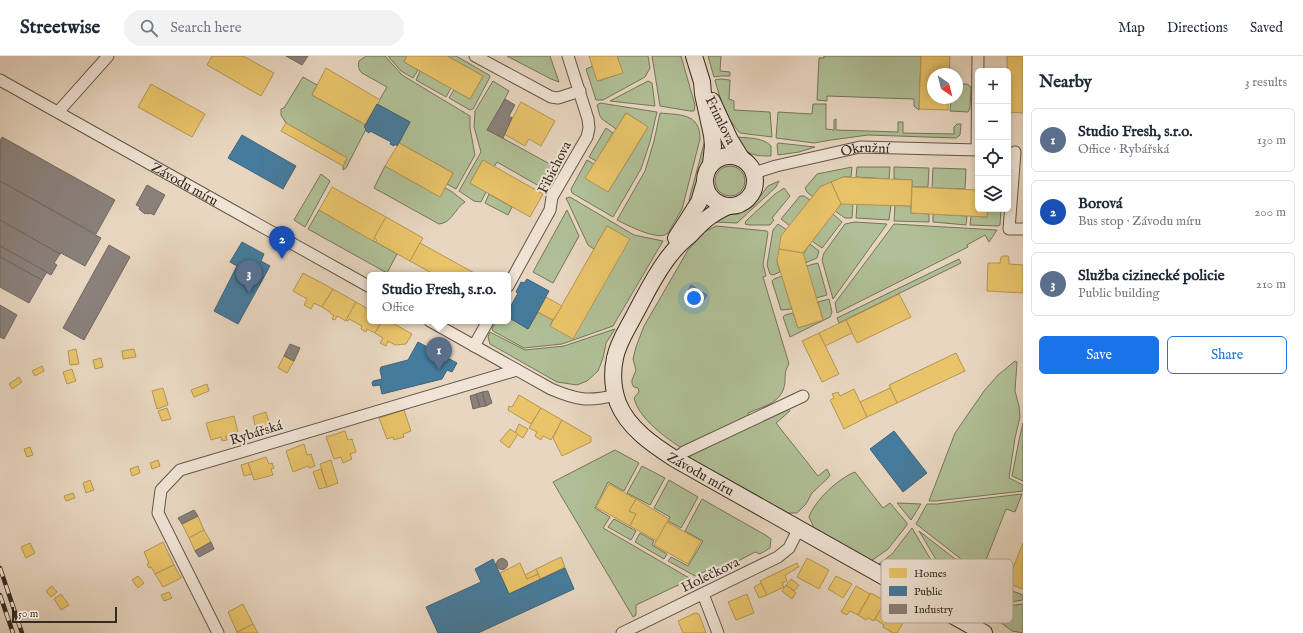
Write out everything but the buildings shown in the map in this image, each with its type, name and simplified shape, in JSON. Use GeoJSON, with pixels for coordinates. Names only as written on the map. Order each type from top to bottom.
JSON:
{"type":"FeatureCollection","features":[{"type":"Feature","properties":{"kind":"main road","name":"Frimlova"},"geometry":{"type":"LineString","coordinates":[[694,56],[702,82],[730,140],[742,158]]}},
{"type":"Feature","properties":{"kind":"main road","name":"Frimlova"},"geometry":{"type":"LineString","coordinates":[[702,82],[703,94],[712,135],[713,146],[711,164]]}},
{"type":"Feature","properties":{"kind":"main road"},"geometry":{"type":"LineString","coordinates":[[670,255],[676,238],[699,202],[705,182],[706,171],[711,164],[717,159],[725,156],[742,158],[751,167],[754,173],[755,181],[754,189],[744,202],[728,206],[713,200],[708,194],[705,182]]}},
{"type":"Feature","properties":{"kind":"main road"},"geometry":{"type":"LineString","coordinates":[[616,395],[613,374],[614,358],[649,288],[670,255],[705,219],[728,206]]}},
{"type":"Feature","properties":{"kind":"main road","name":"Závodu míru"},"geometry":{"type":"LineString","coordinates":[[616,395],[628,420],[643,436],[662,451],[881,575]]}},
{"type":"Feature","properties":{"kind":"main road","name":"Závodu míru"},"geometry":{"type":"LineString","coordinates":[[966,623],[984,633]]}},
{"type":"Feature","properties":{"kind":"street"},"geometry":{"type":"LineString","coordinates":[[58,112],[108,56]]}},
{"type":"Feature","properties":{"kind":"street"},"geometry":{"type":"LineString","coordinates":[[475,56],[552,97],[558,98],[580,91]]}},
{"type":"Feature","properties":{"kind":"street","name":"Fibichova"},"geometry":{"type":"LineString","coordinates":[[511,281],[550,210],[552,197],[587,136],[589,128],[588,119],[568,56]]}},
{"type":"Feature","properties":{"kind":"street"},"geometry":{"type":"LineString","coordinates":[[977,140],[978,56]]}},
{"type":"Feature","properties":{"kind":"street","name":"Závodu míru"},"geometry":{"type":"LineString","coordinates":[[0,80],[367,285]]}},
{"type":"Feature","properties":{"kind":"street","name":"Okružní"},"geometry":{"type":"LineString","coordinates":[[754,173],[776,166],[860,147],[975,150]]}},
{"type":"Feature","properties":{"kind":"street"},"geometry":{"type":"LineString","coordinates":[[1015,152],[1009,229],[1023,229]]}},
{"type":"Feature","properties":{"kind":"street"},"geometry":{"type":"LineString","coordinates":[[435,324],[551,389],[574,398],[594,400],[616,395]]}},
{"type":"Feature","properties":{"kind":"street"},"geometry":{"type":"LineString","coordinates":[[474,346],[486,324]]}},
{"type":"Feature","properties":{"kind":"street","name":"Rybářská"},"geometry":{"type":"LineString","coordinates":[[218,633],[158,513],[161,490],[180,470],[517,370]]}},
{"type":"Feature","properties":{"kind":"street"},"geometry":{"type":"LineString","coordinates":[[676,459],[684,452],[803,396]]}},
{"type":"Feature","properties":{"kind":"street","name":"Holečkova"},"geometry":{"type":"LineString","coordinates":[[622,633],[782,554],[792,543],[799,528]]}},
{"type":"Feature","properties":{"kind":"street"},"geometry":{"type":"LineString","coordinates":[[703,594],[718,633]]}},
{"type":"Feature","properties":{"kind":"green space"},"geometry":{"type":"Polygon","coordinates":[[[366,56],[385,56],[402,75],[470,116],[470,128],[475,155],[456,189],[447,184],[453,173],[399,143],[410,122],[377,104],[387,87],[362,73],[358,66],[359,61],[366,56]]]}},
{"type":"Feature","properties":{"kind":"green space"},"geometry":{"type":"Polygon","coordinates":[[[388,56],[407,56],[404,62],[418,70],[413,78],[401,71],[388,56]]]}},
{"type":"Feature","properties":{"kind":"green space"},"geometry":{"type":"Polygon","coordinates":[[[447,56],[456,56],[490,77],[473,109],[470,110],[449,98],[454,90],[470,99],[483,76],[447,56]]]}},
{"type":"Feature","properties":{"kind":"green space"},"geometry":{"type":"Polygon","coordinates":[[[507,56],[550,56],[559,82],[551,79],[507,56]]]}},
{"type":"Feature","properties":{"kind":"green space"},"geometry":{"type":"Polygon","coordinates":[[[617,56],[648,56],[650,68],[645,77],[603,100],[596,100],[586,69],[593,66],[598,81],[622,73],[617,56]]]}},
{"type":"Feature","properties":{"kind":"green space"},"geometry":{"type":"Polygon","coordinates":[[[652,56],[681,56],[695,105],[694,111],[660,106],[652,56]]]}},
{"type":"Feature","properties":{"kind":"green space"},"geometry":{"type":"Polygon","coordinates":[[[708,56],[721,56],[720,71],[730,72],[730,76],[714,77],[708,56]]]}},
{"type":"Feature","properties":{"kind":"green space"},"geometry":{"type":"Polygon","coordinates":[[[824,56],[921,56],[919,110],[914,106],[914,99],[827,96],[827,101],[817,100],[819,58],[824,58],[824,56]]]}},
{"type":"Feature","properties":{"kind":"green space"},"geometry":{"type":"Polygon","coordinates":[[[420,71],[451,88],[446,97],[416,80],[420,71]]]}},
{"type":"Feature","properties":{"kind":"green space"},"geometry":{"type":"Polygon","coordinates":[[[303,77],[317,85],[312,95],[366,125],[366,129],[346,168],[343,170],[343,166],[347,158],[286,123],[281,115],[281,109],[284,108],[303,77]]]}},
{"type":"Feature","properties":{"kind":"green space"},"geometry":{"type":"Polygon","coordinates":[[[715,80],[730,80],[729,99],[734,101],[734,110],[770,112],[772,137],[740,133],[727,115],[721,101],[715,80]]]}},
{"type":"Feature","properties":{"kind":"green space"},"geometry":{"type":"Polygon","coordinates":[[[493,81],[509,91],[488,130],[557,168],[546,190],[497,162],[494,167],[483,160],[470,183],[486,192],[481,202],[474,201],[459,191],[481,152],[474,127],[475,111],[493,81]]]}},
{"type":"Feature","properties":{"kind":"green space"},"geometry":{"type":"Polygon","coordinates":[[[648,81],[652,83],[655,106],[610,101],[648,81]]]}},
{"type":"Feature","properties":{"kind":"green space"},"geometry":{"type":"Polygon","coordinates":[[[963,84],[967,84],[971,87],[970,108],[968,112],[950,111],[951,104],[963,104],[963,84]]]}},
{"type":"Feature","properties":{"kind":"green space"},"geometry":{"type":"Polygon","coordinates":[[[600,103],[657,112],[650,142],[641,169],[613,217],[572,193],[571,189],[587,160],[594,164],[608,192],[648,127],[626,113],[616,129],[600,116],[597,105],[600,103]]]}},
{"type":"Feature","properties":{"kind":"green space"},"geometry":{"type":"Polygon","coordinates":[[[813,104],[826,104],[826,129],[834,130],[834,120],[836,119],[836,130],[898,132],[898,122],[903,122],[903,133],[954,134],[954,127],[957,124],[961,124],[960,135],[956,138],[868,135],[814,143],[776,138],[778,112],[812,114],[813,104]]]}},
{"type":"Feature","properties":{"kind":"green space"},"geometry":{"type":"Polygon","coordinates":[[[660,113],[681,115],[693,120],[697,124],[700,139],[682,209],[668,233],[664,235],[643,232],[617,220],[645,171],[654,141],[660,113]]]}},
{"type":"Feature","properties":{"kind":"green space"},"geometry":{"type":"Polygon","coordinates":[[[606,128],[613,133],[596,161],[589,157],[606,128]]]}},
{"type":"Feature","properties":{"kind":"green space"},"geometry":{"type":"Polygon","coordinates":[[[734,137],[754,138],[768,143],[771,146],[771,156],[750,153],[734,137]]]}},
{"type":"Feature","properties":{"kind":"green space"},"geometry":{"type":"Polygon","coordinates":[[[705,140],[705,158],[698,171],[697,190],[691,205],[689,200],[705,140]]]}},
{"type":"Feature","properties":{"kind":"green space"},"geometry":{"type":"Polygon","coordinates":[[[778,143],[815,147],[799,152],[778,155],[778,143]]]}},
{"type":"Feature","properties":{"kind":"green space"},"geometry":{"type":"Polygon","coordinates":[[[385,166],[439,196],[445,188],[465,202],[447,221],[439,224],[374,188],[385,166]]]}},
{"type":"Feature","properties":{"kind":"green space"},"geometry":{"type":"Polygon","coordinates":[[[730,166],[741,170],[745,181],[741,192],[730,196],[719,192],[715,181],[719,170],[730,166]]]}},
{"type":"Feature","properties":{"kind":"green space"},"geometry":{"type":"Polygon","coordinates":[[[852,167],[851,177],[843,177],[820,187],[813,197],[805,188],[817,174],[852,167]]]}},
{"type":"Feature","properties":{"kind":"green space"},"geometry":{"type":"Polygon","coordinates":[[[857,167],[890,167],[889,179],[856,177],[857,167]]]}},
{"type":"Feature","properties":{"kind":"green space"},"geometry":{"type":"Polygon","coordinates":[[[894,167],[929,168],[928,187],[912,187],[912,180],[894,179],[894,167]]]}},
{"type":"Feature","properties":{"kind":"green space"},"geometry":{"type":"Polygon","coordinates":[[[933,168],[966,169],[965,189],[932,188],[933,168]]]}},
{"type":"Feature","properties":{"kind":"green space"},"geometry":{"type":"Polygon","coordinates":[[[321,174],[330,181],[305,227],[294,220],[321,174]]]}},
{"type":"Feature","properties":{"kind":"green space"},"geometry":{"type":"Polygon","coordinates":[[[779,181],[776,187],[737,223],[714,222],[726,215],[739,214],[752,207],[768,186],[779,181]]]}},
{"type":"Feature","properties":{"kind":"green space"},"geometry":{"type":"Polygon","coordinates":[[[784,188],[790,196],[772,218],[774,220],[770,225],[745,224],[746,221],[775,194],[784,188]]]}},
{"type":"Feature","properties":{"kind":"green space"},"geometry":{"type":"Polygon","coordinates":[[[489,194],[512,207],[508,215],[485,203],[489,194]]]}},
{"type":"Feature","properties":{"kind":"green space"},"geometry":{"type":"Polygon","coordinates":[[[800,196],[804,196],[810,200],[790,226],[781,219],[800,196]]]}},
{"type":"Feature","properties":{"kind":"green space"},"geometry":{"type":"Polygon","coordinates":[[[570,197],[634,235],[663,241],[613,326],[562,344],[524,348],[493,331],[492,329],[494,324],[511,324],[511,319],[528,329],[538,312],[553,320],[550,326],[629,239],[607,226],[594,249],[588,245],[566,198],[570,197]]]}},
{"type":"Feature","properties":{"kind":"green space"},"geometry":{"type":"Polygon","coordinates":[[[842,203],[853,204],[852,218],[845,218],[835,211],[842,203]]]}},
{"type":"Feature","properties":{"kind":"green space"},"geometry":{"type":"Polygon","coordinates":[[[857,204],[891,205],[889,220],[856,218],[857,204]]]}},
{"type":"Feature","properties":{"kind":"green space"},"geometry":{"type":"Polygon","coordinates":[[[895,205],[911,206],[911,213],[929,214],[929,222],[894,221],[895,205]]]}},
{"type":"Feature","properties":{"kind":"green space"},"geometry":{"type":"Polygon","coordinates":[[[319,210],[397,254],[388,272],[385,272],[308,229],[319,210]]]}},
{"type":"Feature","properties":{"kind":"green space"},"geometry":{"type":"Polygon","coordinates":[[[567,210],[579,236],[553,283],[533,272],[567,210]]]}},
{"type":"Feature","properties":{"kind":"green space"},"geometry":{"type":"Polygon","coordinates":[[[988,212],[1001,212],[1000,225],[970,225],[971,216],[987,217],[988,212]]]}},
{"type":"Feature","properties":{"kind":"green space"},"geometry":{"type":"Polygon","coordinates":[[[833,214],[842,222],[822,248],[812,241],[833,214]]]}},
{"type":"Feature","properties":{"kind":"green space"},"geometry":{"type":"Polygon","coordinates":[[[933,214],[967,216],[966,225],[933,222],[933,214]]]}},
{"type":"Feature","properties":{"kind":"green space"},"geometry":{"type":"Polygon","coordinates":[[[855,222],[887,224],[833,299],[822,260],[824,253],[845,224],[855,222]]]}},
{"type":"Feature","properties":{"kind":"green space"},"geometry":{"type":"Polygon","coordinates":[[[778,224],[787,230],[777,261],[780,272],[773,275],[770,274],[767,265],[773,230],[778,224]]]}},
{"type":"Feature","properties":{"kind":"green space"},"geometry":{"type":"Polygon","coordinates":[[[894,224],[997,230],[989,242],[985,235],[967,245],[968,247],[837,313],[835,303],[894,224]]]}},
{"type":"Feature","properties":{"kind":"green space"},"geometry":{"type":"Polygon","coordinates":[[[716,226],[767,231],[768,233],[763,264],[766,276],[763,277],[789,364],[781,395],[777,399],[766,406],[748,413],[749,418],[683,449],[654,427],[641,413],[637,406],[634,398],[639,392],[638,388],[634,387],[632,384],[636,370],[633,359],[644,326],[688,250],[706,231],[716,226]]]}},
{"type":"Feature","properties":{"kind":"green space"},"geometry":{"type":"Polygon","coordinates":[[[810,244],[819,251],[817,258],[805,263],[803,254],[810,244]]]}},
{"type":"Feature","properties":{"kind":"green space"},"geometry":{"type":"Polygon","coordinates":[[[959,259],[961,263],[839,323],[837,318],[959,259]]]}},
{"type":"Feature","properties":{"kind":"green space"},"geometry":{"type":"Polygon","coordinates":[[[818,263],[827,295],[816,298],[806,266],[818,263]]]}},
{"type":"Feature","properties":{"kind":"green space"},"geometry":{"type":"Polygon","coordinates":[[[782,276],[792,309],[781,310],[772,281],[782,276]]]}},
{"type":"Feature","properties":{"kind":"green space"},"geometry":{"type":"Polygon","coordinates":[[[829,299],[832,312],[830,317],[790,337],[783,317],[785,315],[793,313],[798,328],[823,320],[818,302],[829,299]]]}},
{"type":"Feature","properties":{"kind":"green space"},"geometry":{"type":"Polygon","coordinates":[[[615,329],[606,343],[603,358],[598,371],[587,381],[577,385],[557,382],[490,344],[488,337],[490,332],[525,350],[564,346],[615,329]]]}},
{"type":"Feature","properties":{"kind":"green space"},"geometry":{"type":"Polygon","coordinates":[[[1015,361],[1017,362],[1015,391],[1020,417],[1009,478],[1023,485],[1023,491],[929,501],[955,433],[984,391],[998,375],[1015,361]]]}},
{"type":"Feature","properties":{"kind":"green space"},"geometry":{"type":"Polygon","coordinates":[[[788,408],[790,411],[776,423],[818,476],[827,469],[830,475],[812,493],[806,504],[797,513],[788,513],[690,458],[689,454],[788,408]]]}},
{"type":"Feature","properties":{"kind":"green space"},"geometry":{"type":"Polygon","coordinates":[[[1023,423],[1023,481],[1012,476],[1023,423]]]}},
{"type":"Feature","properties":{"kind":"green space"},"geometry":{"type":"Polygon","coordinates":[[[615,450],[639,463],[624,491],[608,482],[595,508],[610,517],[603,528],[691,579],[636,605],[636,615],[633,617],[553,482],[615,450]]]}},
{"type":"Feature","properties":{"kind":"green space"},"geometry":{"type":"Polygon","coordinates":[[[642,466],[665,478],[650,505],[627,493],[642,466]]]}},
{"type":"Feature","properties":{"kind":"green space"},"geometry":{"type":"Polygon","coordinates":[[[855,472],[883,508],[890,503],[907,523],[888,549],[871,561],[814,528],[809,517],[816,504],[828,490],[842,479],[855,472]]]}},
{"type":"Feature","properties":{"kind":"green space"},"geometry":{"type":"Polygon","coordinates":[[[669,480],[698,497],[681,528],[668,521],[670,517],[654,508],[669,480]]]}},
{"type":"Feature","properties":{"kind":"green space"},"geometry":{"type":"Polygon","coordinates":[[[1022,494],[1015,512],[1006,509],[986,559],[961,559],[916,524],[927,504],[1022,494]]]}},
{"type":"Feature","properties":{"kind":"green space"},"geometry":{"type":"Polygon","coordinates":[[[702,499],[767,536],[771,539],[770,548],[760,554],[755,552],[729,566],[729,570],[716,575],[708,570],[695,576],[668,561],[671,557],[688,566],[703,541],[685,531],[702,499]]]}},
{"type":"Feature","properties":{"kind":"green space"},"geometry":{"type":"Polygon","coordinates":[[[897,503],[921,504],[911,520],[897,503]]]}},
{"type":"Feature","properties":{"kind":"green space"},"geometry":{"type":"Polygon","coordinates":[[[614,519],[636,531],[631,540],[608,527],[614,519]]]}},
{"type":"Feature","properties":{"kind":"green space"},"geometry":{"type":"Polygon","coordinates":[[[912,528],[930,559],[886,559],[892,554],[912,528]]]}},
{"type":"Feature","properties":{"kind":"green space"},"geometry":{"type":"Polygon","coordinates":[[[919,531],[955,559],[936,559],[919,531]]]}},
{"type":"Feature","properties":{"kind":"green space"},"geometry":{"type":"Polygon","coordinates":[[[640,533],[654,541],[652,545],[667,554],[664,559],[635,542],[640,533]]]}},
{"type":"Feature","properties":{"kind":"green space"},"geometry":{"type":"Polygon","coordinates":[[[1013,591],[1023,595],[1023,600],[1013,602],[1013,591]]]}},
{"type":"Feature","properties":{"kind":"green space"},"geometry":{"type":"Polygon","coordinates":[[[1023,604],[1023,633],[1012,631],[1001,623],[1013,623],[1013,605],[1023,604]]]}},
{"type":"Feature","properties":{"kind":"railway"},"geometry":{"type":"LineString","coordinates":[[0,568],[22,633]]}},
{"type":"Feature","properties":{"kind":"railway"},"geometry":{"type":"LineString","coordinates":[[0,595],[13,633]]}},
{"type":"Feature","properties":{"kind":"place","name":"Borová"},"geometry":{"type":"Point","coordinates":[282,259]}},
{"type":"Feature","properties":{"kind":"place","name":"Služba cizinecké policie"},"geometry":{"type":"Point","coordinates":[249,293]}},
{"type":"Feature","properties":{"kind":"place","name":"Studio Fresh, s.r.o."},"geometry":{"type":"Point","coordinates":[439,370]}}]}
